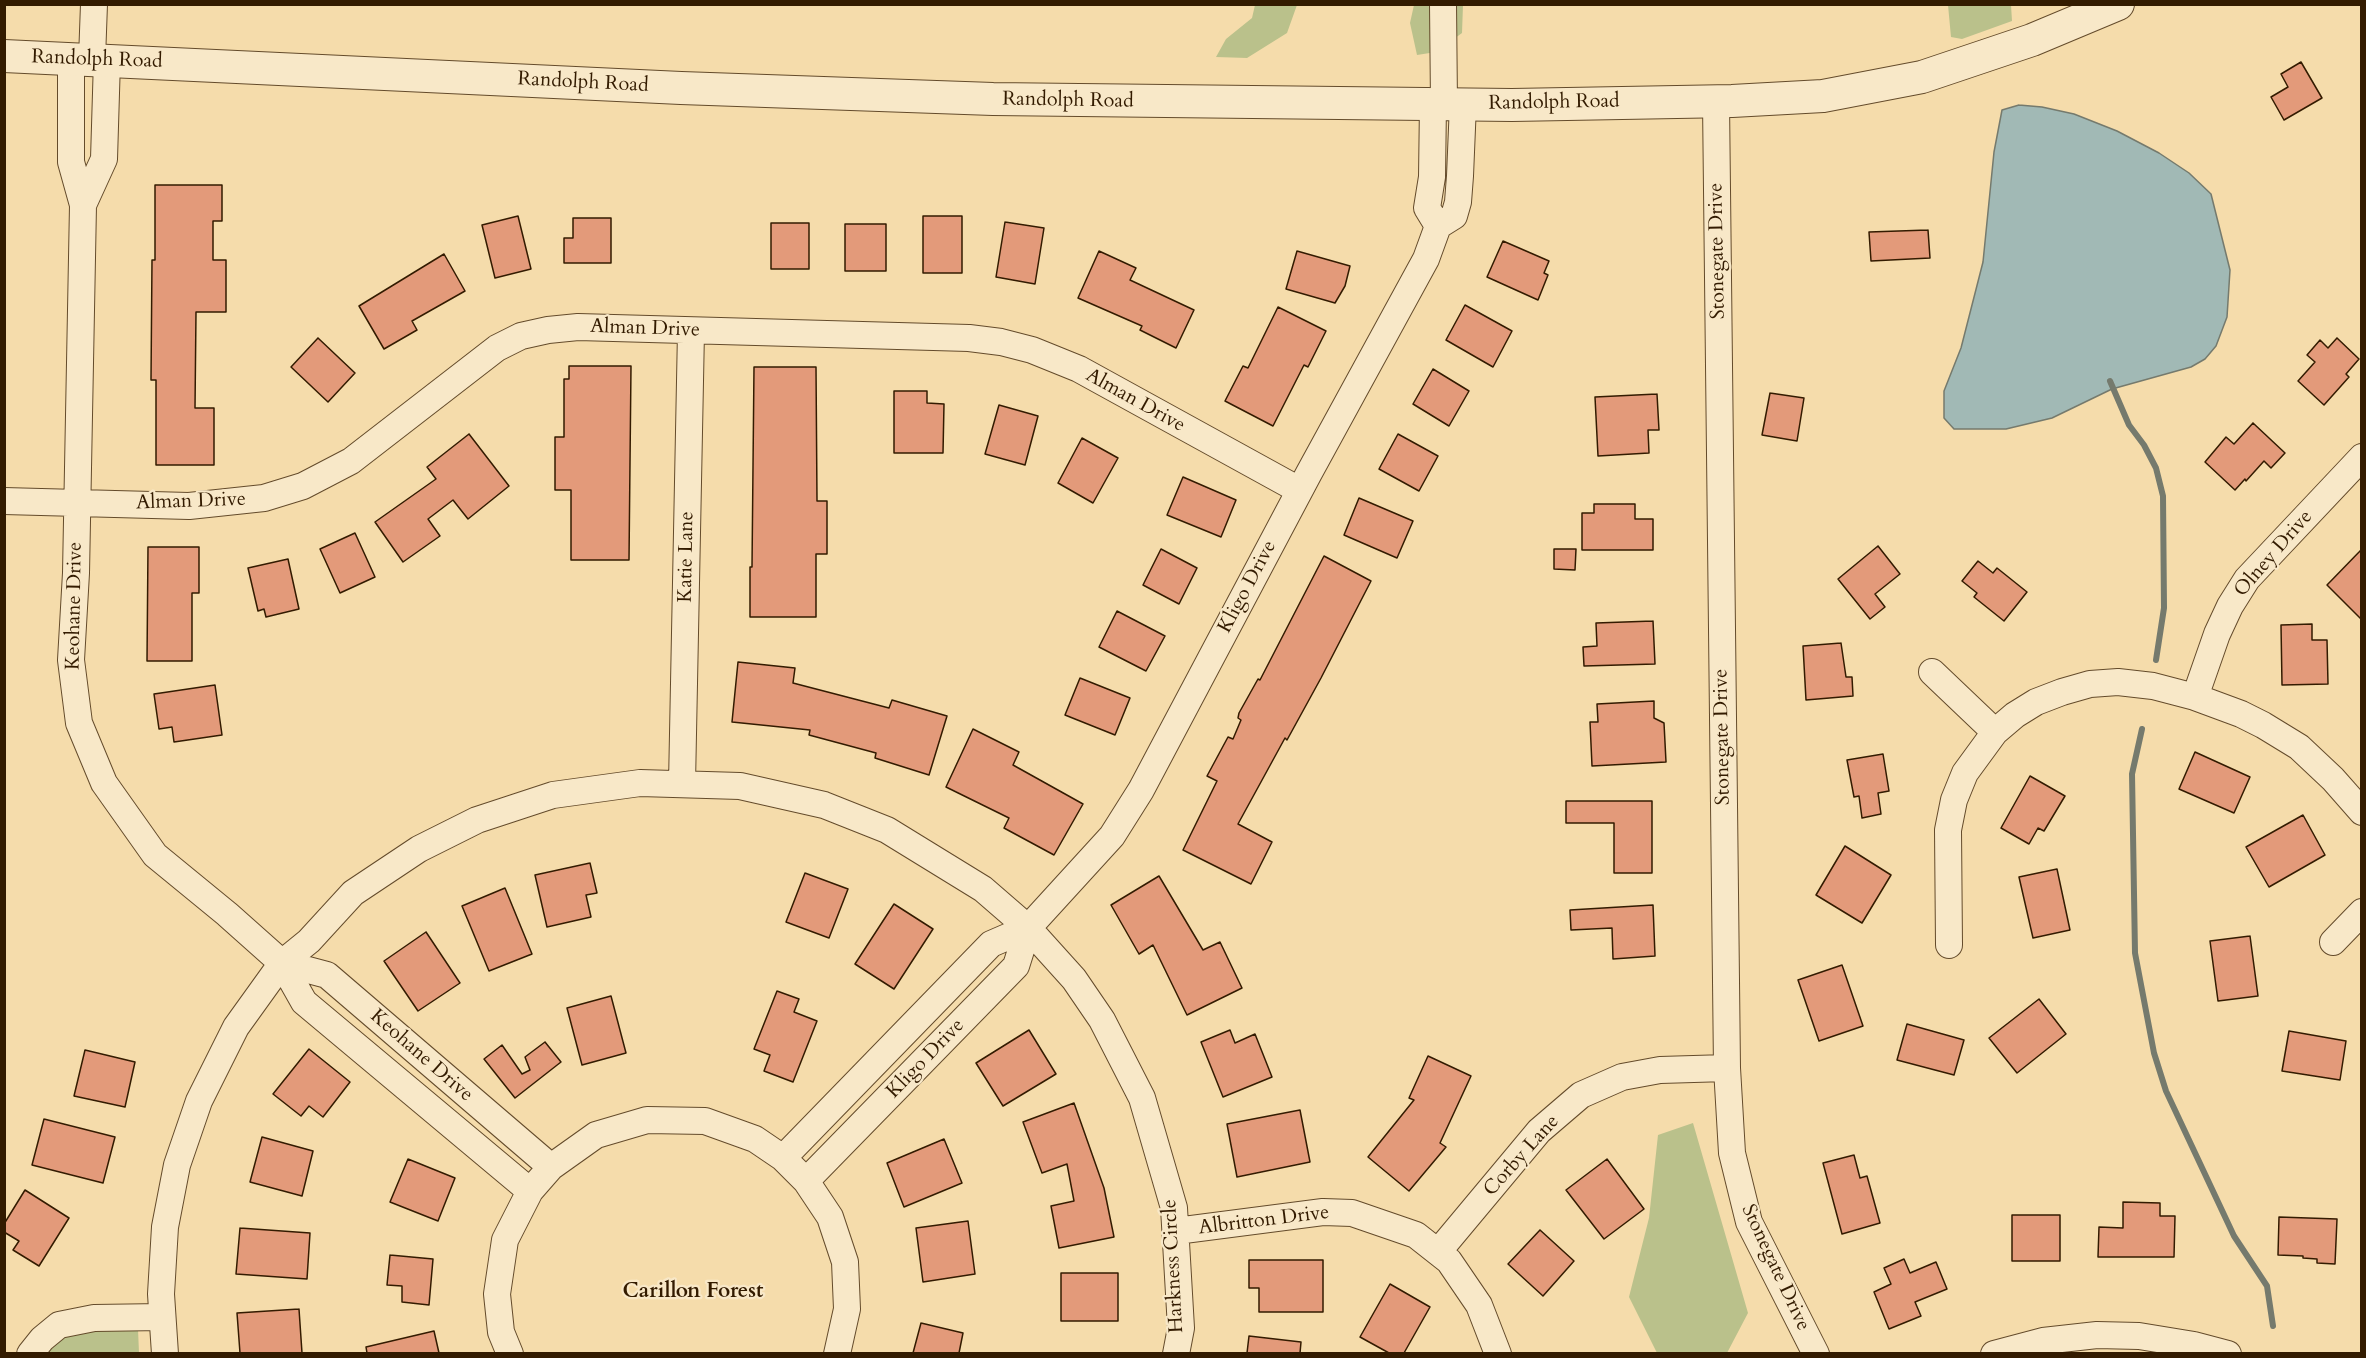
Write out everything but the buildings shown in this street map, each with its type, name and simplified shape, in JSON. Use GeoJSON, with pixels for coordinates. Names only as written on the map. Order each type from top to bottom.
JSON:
{"type":"FeatureCollection","features":[{"type":"Feature","properties":{"kind":"street","name":"Keohane Drive"},"geometry":{"type":"LineString","coordinates":[[94,4],[90,59],[71,162],[82,205],[76,573],[71,660],[79,723],[104,783],[155,855],[282,963],[304,1002],[530,1191]]}},
{"type":"Feature","properties":{"kind":"street","name":"Kligo Drive"},"geometry":{"type":"LineString","coordinates":[[783,1158],[991,944],[1028,928],[1112,836],[1141,790],[1299,490],[1426,259],[1438,226],[1454,216],[1458,202],[1446,104],[1443,4]]}},
{"type":"Feature","properties":{"kind":"street","name":"Randolph Road"},"geometry":{"type":"LineString","coordinates":[[4,56],[670,87],[993,99],[1446,104],[1716,102],[1823,96],[1922,77],[2032,40],[2118,4]]}},
{"type":"Feature","properties":{"kind":"street","name":"Keohane Drive"},"geometry":{"type":"LineString","coordinates":[[82,205],[104,159],[90,59]]}},
{"type":"Feature","properties":{"kind":"street","name":"Stonegate Drive"},"geometry":{"type":"LineString","coordinates":[[1716,102],[1727,1068],[1732,1153],[1749,1222],[1816,1353]]}},
{"type":"Feature","properties":{"kind":"street","name":"Alman Drive"},"geometry":{"type":"LineString","coordinates":[[4,501],[189,506],[264,498],[303,486],[351,460],[371,447],[497,348],[521,336],[578,327],[969,338],[1021,347],[1079,369],[1299,490]]}},
{"type":"Feature","properties":{"kind":"street","name":"Katie Lane"},"geometry":{"type":"LineString","coordinates":[[682,784],[692,331]]}},
{"type":"Feature","properties":{"kind":"street","name":"Olney Drive"},"geometry":{"type":"LineString","coordinates":[[2195,697],[2217,634],[2230,606],[2247,579],[2361,458]]}},
{"type":"Feature","properties":{"kind":"street"},"geometry":{"type":"LineString","coordinates":[[1932,672],[1995,732]]}},
{"type":"Feature","properties":{"kind":"street"},"geometry":{"type":"LineString","coordinates":[[1949,945],[1948,830],[1954,800],[1965,773],[1995,732],[2014,715],[2036,702],[2090,684],[2130,683],[2153,686],[2195,697],[2263,725],[2299,747],[2333,779],[2361,812]]}},
{"type":"Feature","properties":{"kind":"street","name":"Harkness Circle"},"geometry":{"type":"LineString","coordinates":[[165,1353],[161,1294],[165,1227],[177,1165],[198,1101],[236,1027],[282,963],[309,941],[353,893],[418,849],[477,820],[553,795],[640,783],[740,786],[824,805],[887,830],[983,889],[1028,928],[1074,979],[1102,1020],[1142,1098],[1174,1208],[1181,1328],[1176,1353]]}},
{"type":"Feature","properties":{"kind":"street"},"geometry":{"type":"LineString","coordinates":[[2333,942],[2361,912]]}},
{"type":"Feature","properties":{"kind":"street","name":"Kligo Drive"},"geometry":{"type":"LineString","coordinates":[[806,1181],[1016,966],[1028,928]]}},
{"type":"Feature","properties":{"kind":"street","name":"Keohane Drive"},"geometry":{"type":"LineString","coordinates":[[282,963],[327,975],[551,1167]]}},
{"type":"Feature","properties":{"kind":"street","name":"Corby Lane"},"geometry":{"type":"LineString","coordinates":[[1438,1252],[1539,1131],[1581,1095],[1622,1077],[1660,1070],[1727,1068]]}},
{"type":"Feature","properties":{"kind":"street"},"geometry":{"type":"LineString","coordinates":[[510,1353],[501,1332],[497,1294],[505,1240],[530,1191],[551,1167],[596,1136],[647,1120],[705,1121],[755,1139],[783,1158],[806,1181],[830,1217],[845,1262],[847,1309],[837,1353]]}},
{"type":"Feature","properties":{"kind":"street","name":"Albritton Drive"},"geometry":{"type":"LineString","coordinates":[[1176,1232],[1323,1212],[1352,1213],[1416,1235],[1449,1261],[1479,1305],[1498,1353]]}},
{"type":"Feature","properties":{"kind":"street"},"geometry":{"type":"LineString","coordinates":[[30,1353],[59,1325],[94,1318],[162,1317]]}},
{"type":"Feature","properties":{"kind":"street"},"geometry":{"type":"LineString","coordinates":[[1995,1353],[2043,1341],[2097,1335],[2139,1336],[2228,1353]]}},
{"type":"Feature","properties":{"kind":"green space"},"geometry":{"type":"Polygon","coordinates":[[[1255,5],[1297,5],[1287,33],[1247,58],[1216,57],[1226,39],[1252,18],[1255,5]]]}},
{"type":"Feature","properties":{"kind":"green space"},"geometry":{"type":"Polygon","coordinates":[[[1414,5],[1463,5],[1462,33],[1436,52],[1417,55],[1410,23],[1414,5]]]}},
{"type":"Feature","properties":{"kind":"green space"},"geometry":{"type":"Polygon","coordinates":[[[1948,5],[2011,5],[2012,21],[1962,39],[1951,37],[1948,5]]]}},
{"type":"Feature","properties":{"kind":"green space"},"geometry":{"type":"Polygon","coordinates":[[[1693,1123],[1748,1313],[1727,1353],[1657,1353],[1629,1297],[1649,1218],[1658,1135],[1693,1123]]]}},
{"type":"Feature","properties":{"kind":"green space"},"geometry":{"type":"Polygon","coordinates":[[[87,1329],[138,1329],[139,1353],[43,1354],[63,1337],[87,1329]]]}},
{"type":"Feature","properties":{"kind":"water"},"geometry":{"type":"Polygon","coordinates":[[[2019,105],[2074,114],[2117,131],[2159,153],[2189,173],[2211,194],[2230,270],[2227,317],[2216,346],[2205,359],[2191,367],[2112,389],[2052,418],[2006,429],[1954,429],[1944,418],[1944,391],[1961,348],[1983,262],[1994,152],[2002,110],[2019,105]]]}},
{"type":"Feature","properties":{"kind":"waterway"},"geometry":{"type":"LineString","coordinates":[[2110,381],[2129,425],[2144,445],[2156,468],[2163,496],[2164,608],[2156,660]]}},
{"type":"Feature","properties":{"kind":"waterway"},"geometry":{"type":"LineString","coordinates":[[2142,729],[2132,774],[2135,953],[2154,1053],[2166,1091],[2234,1236],[2267,1286],[2273,1326]]}},
{"type":"Feature","properties":{"kind":"district","name":"Carillon Forest"},"geometry":{"type":"Point","coordinates":[693,1292]}}]}
